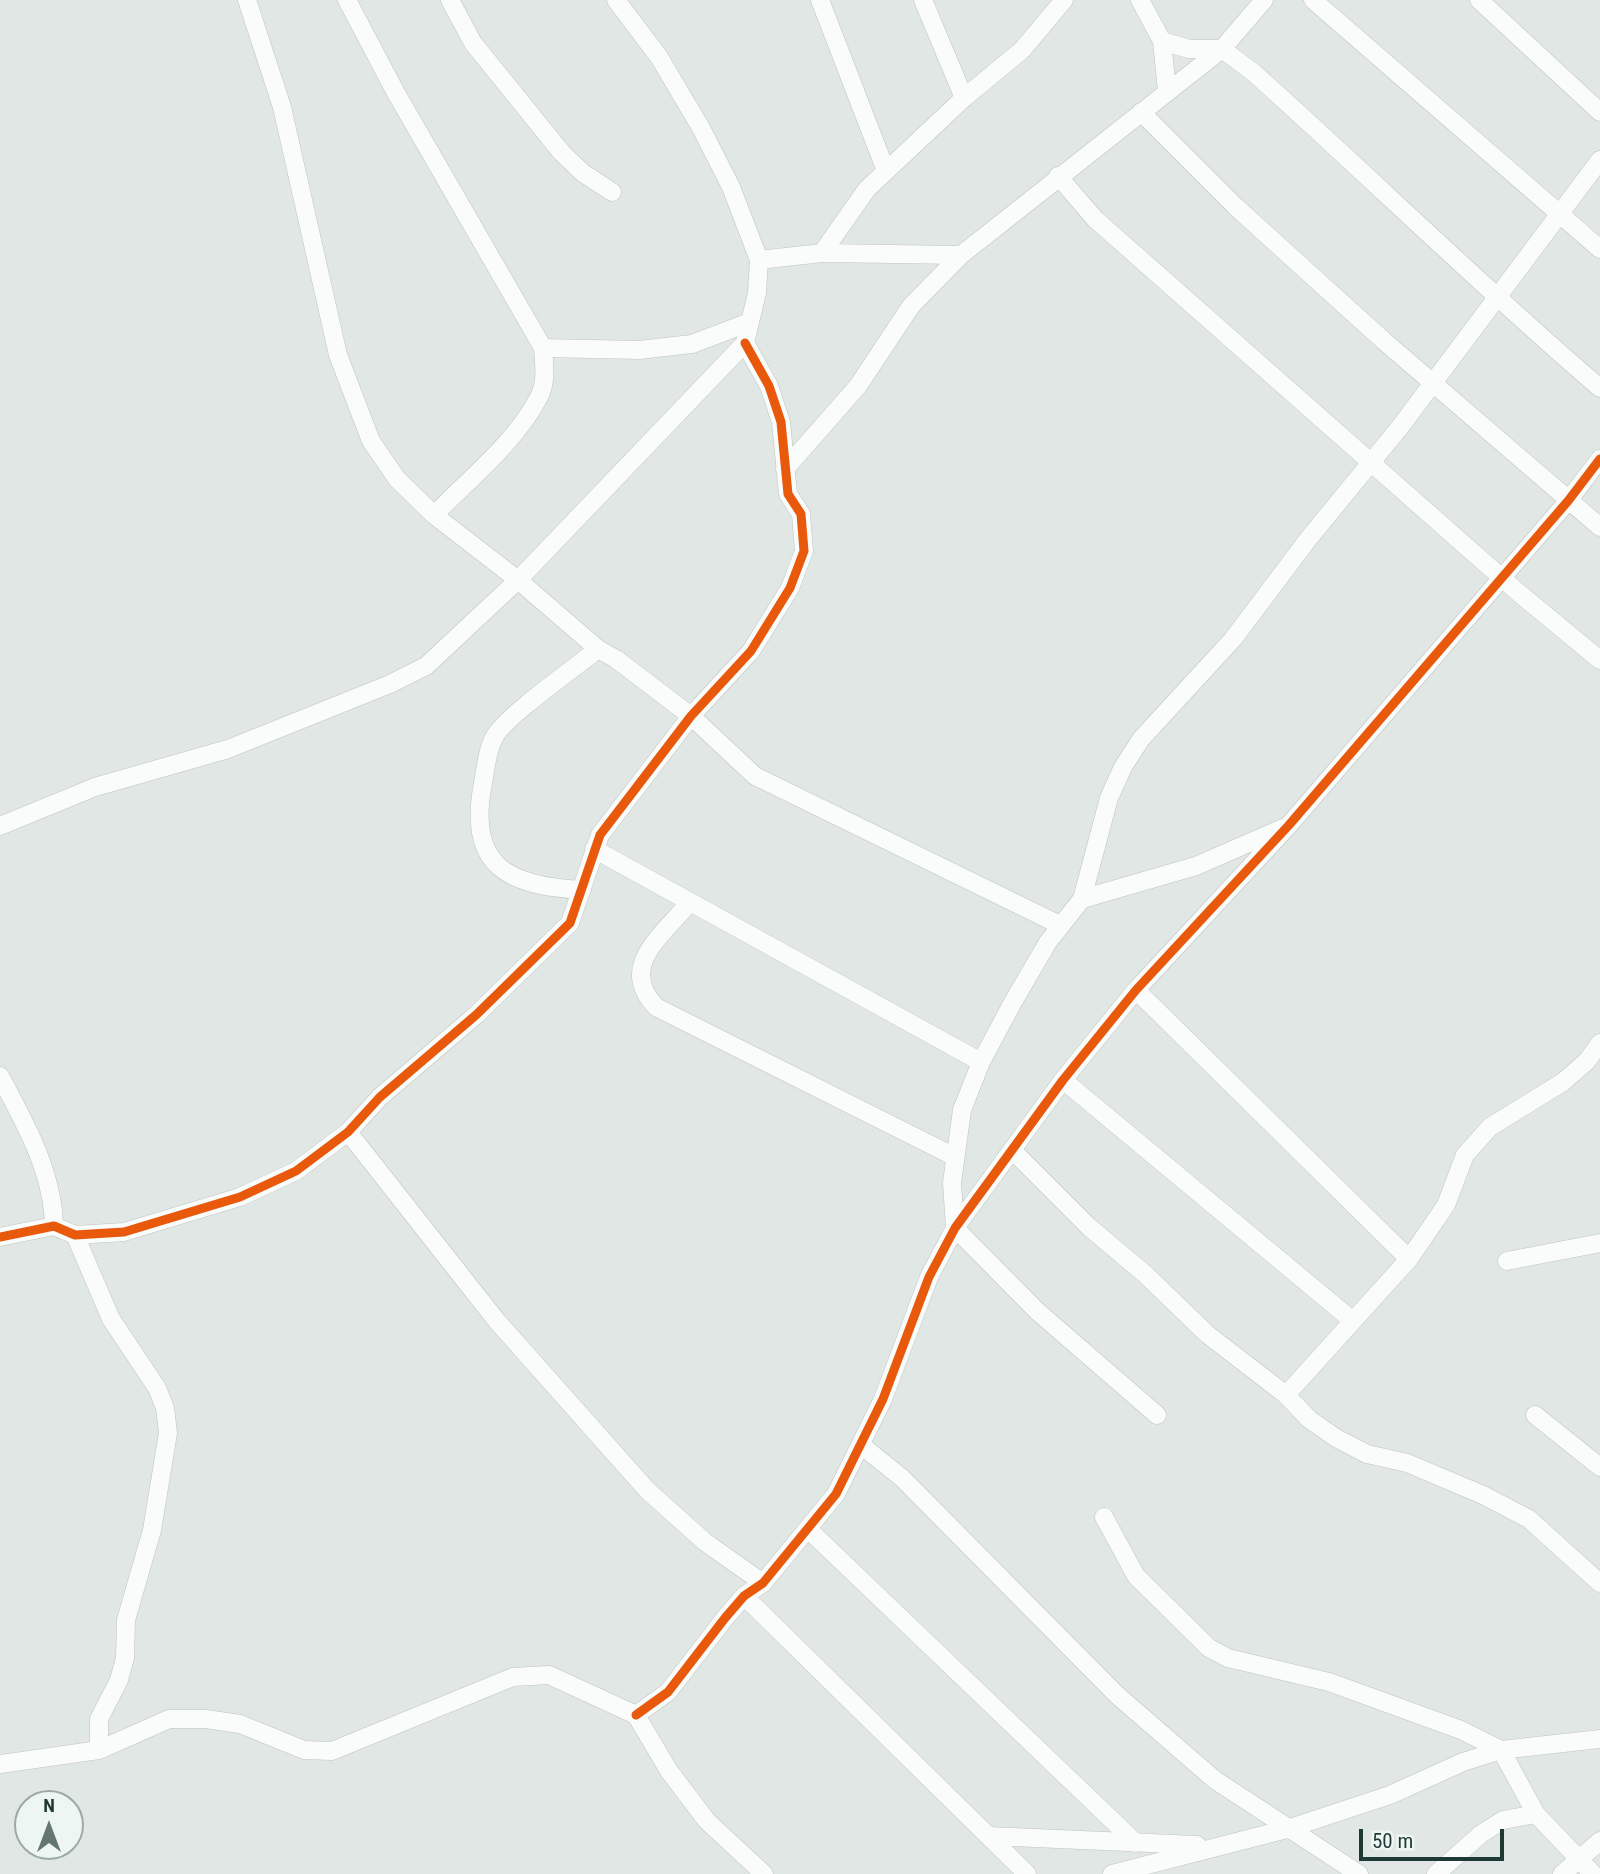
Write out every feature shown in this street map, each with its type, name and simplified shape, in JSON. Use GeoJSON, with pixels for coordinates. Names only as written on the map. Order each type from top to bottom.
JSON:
{"type":"FeatureCollection","features":[{"type":"Feature","properties":{"kind":"street"},"geometry":{"type":"LineString","coordinates":[[247,0],[282,107],[338,355],[371,441],[397,480],[434,515],[518,580],[597,649],[616,659],[691,716],[755,776],[1060,925]]}},
{"type":"Feature","properties":{"kind":"street"},"geometry":{"type":"LineString","coordinates":[[348,0],[396,93],[543,348],[545,375],[540,396],[510,436],[434,515]]}},
{"type":"Feature","properties":{"kind":"street"},"geometry":{"type":"LineString","coordinates":[[450,0],[473,43],[562,153],[583,173],[612,192]]}},
{"type":"Feature","properties":{"kind":"street"},"geometry":{"type":"LineString","coordinates":[[0,826],[95,787],[228,749],[390,684],[426,666],[518,580],[745,344],[757,293],[760,260],[731,187],[701,128],[659,57],[616,0]]}},
{"type":"Feature","properties":{"kind":"street"},"geometry":{"type":"LineString","coordinates":[[820,0],[886,171]]}},
{"type":"Feature","properties":{"kind":"street"},"geometry":{"type":"LineString","coordinates":[[923,0],[964,98]]}},
{"type":"Feature","properties":{"kind":"street"},"geometry":{"type":"LineString","coordinates":[[821,253],[867,189],[964,98],[1022,50],[1064,0]]}},
{"type":"Feature","properties":{"kind":"street"},"geometry":{"type":"LineString","coordinates":[[1140,0],[1162,41],[1167,91]]}},
{"type":"Feature","properties":{"kind":"street"},"geometry":{"type":"LineString","coordinates":[[785,469],[858,386],[911,306],[961,255],[1222,48],[1264,0]]}},
{"type":"Feature","properties":{"kind":"street"},"geometry":{"type":"LineString","coordinates":[[1313,0],[1600,249]]}},
{"type":"Feature","properties":{"kind":"street"},"geometry":{"type":"LineString","coordinates":[[1479,0],[1600,112]]}},
{"type":"Feature","properties":{"kind":"street"},"geometry":{"type":"LineString","coordinates":[[1162,41],[1189,49],[1222,48],[1264,81],[1600,388]]}},
{"type":"Feature","properties":{"kind":"street"},"geometry":{"type":"LineString","coordinates":[[1141,113],[1236,207],[1433,384],[1600,527]]}},
{"type":"Feature","properties":{"kind":"street"},"geometry":{"type":"LineString","coordinates":[[1157,1415],[1037,1311],[955,1228],[952,1183],[962,1110],[981,1062],[1060,925],[1082,899],[1110,798],[1123,767],[1141,738],[1233,639],[1309,538],[1372,463],[1499,298],[1600,160]]}},
{"type":"Feature","properties":{"kind":"street"},"geometry":{"type":"LineString","coordinates":[[1058,176],[1095,219],[1502,578],[1600,660]]}},
{"type":"Feature","properties":{"kind":"street"},"geometry":{"type":"LineString","coordinates":[[760,260],[821,253],[961,255]]}},
{"type":"Feature","properties":{"kind":"street"},"geometry":{"type":"LineString","coordinates":[[543,348],[639,350],[679,345],[750,322]]}},
{"type":"Feature","properties":{"kind":"street"},"geometry":{"type":"LineString","coordinates":[[0,1237],[54,1226],[75,1235],[124,1231],[240,1197],[296,1171],[348,1132],[380,1097],[476,1015],[570,923],[594,849],[607,825],[691,716],[751,651],[790,588],[804,551],[801,514],[788,494],[781,422],[769,386],[745,344]]}},
{"type":"Feature","properties":{"kind":"street"},"geometry":{"type":"LineString","coordinates":[[636,1715],[668,1692],[744,1596],[763,1583],[809,1530],[836,1493],[883,1399],[929,1277],[955,1228],[1063,1080],[1136,990],[1289,825],[1568,501],[1600,459]]}},
{"type":"Feature","properties":{"kind":"street"},"geometry":{"type":"LineString","coordinates":[[582,890],[552,888],[520,878],[499,867],[483,847],[479,831],[481,797],[496,733],[597,649]]}},
{"type":"Feature","properties":{"kind":"street"},"geometry":{"type":"LineString","coordinates":[[1082,899],[1196,866],[1289,825]]}},
{"type":"Feature","properties":{"kind":"street"},"geometry":{"type":"LineString","coordinates":[[594,849],[981,1062]]}},
{"type":"Feature","properties":{"kind":"street"},"geometry":{"type":"LineString","coordinates":[[690,902],[644,957],[638,975],[643,993],[656,1007],[955,1157]]}},
{"type":"Feature","properties":{"kind":"street"},"geometry":{"type":"LineString","coordinates":[[1136,990],[1409,1259]]}},
{"type":"Feature","properties":{"kind":"street"},"geometry":{"type":"LineString","coordinates":[[1286,1395],[1409,1259],[1446,1205],[1465,1155],[1490,1127],[1563,1082],[1587,1061],[1600,1043]]}},
{"type":"Feature","properties":{"kind":"street"},"geometry":{"type":"LineString","coordinates":[[0,1076],[24,1121],[46,1176],[54,1205],[54,1226]]}},
{"type":"Feature","properties":{"kind":"street"},"geometry":{"type":"LineString","coordinates":[[1063,1080],[1353,1321]]}},
{"type":"Feature","properties":{"kind":"street"},"geometry":{"type":"LineString","coordinates":[[348,1132],[496,1320],[647,1490],[705,1542],[763,1583]]}},
{"type":"Feature","properties":{"kind":"street"},"geometry":{"type":"LineString","coordinates":[[1012,1150],[1081,1219],[1145,1274],[1208,1334],[1286,1395],[1309,1419],[1356,1449],[1433,1474],[1483,1495],[1529,1519],[1600,1583]]}},
{"type":"Feature","properties":{"kind":"street"},"geometry":{"type":"LineString","coordinates":[[75,1235],[111,1319],[157,1388],[165,1408],[167,1433],[152,1530],[126,1620],[125,1658],[119,1680],[99,1719],[99,1750]]}},
{"type":"Feature","properties":{"kind":"street"},"geometry":{"type":"LineString","coordinates":[[1507,1261],[1600,1243]]}},
{"type":"Feature","properties":{"kind":"street"},"geometry":{"type":"LineString","coordinates":[[1535,1415],[1600,1467]]}},
{"type":"Feature","properties":{"kind":"street"},"geometry":{"type":"LineString","coordinates":[[861,1445],[902,1478],[1117,1695],[1215,1780],[1359,1874]]}},
{"type":"Feature","properties":{"kind":"street"},"geometry":{"type":"LineString","coordinates":[[1104,1517],[1136,1576],[1209,1648],[1228,1658],[1329,1682],[1461,1730],[1501,1750],[1536,1814],[1594,1874]]}},
{"type":"Feature","properties":{"kind":"street"},"geometry":{"type":"LineString","coordinates":[[809,1530],[1136,1843]]}},
{"type":"Feature","properties":{"kind":"street"},"geometry":{"type":"LineString","coordinates":[[744,1596],[1027,1874]]}},
{"type":"Feature","properties":{"kind":"street"},"geometry":{"type":"LineString","coordinates":[[0,1764],[99,1750],[169,1719],[206,1719],[240,1724],[304,1750],[332,1751],[513,1677],[549,1675],[636,1715],[668,1771],[707,1821],[764,1874]]}},
{"type":"Feature","properties":{"kind":"street"},"geometry":{"type":"LineString","coordinates":[[1112,1874],[1287,1829],[1390,1795],[1463,1762],[1501,1750],[1600,1739]]}},
{"type":"Feature","properties":{"kind":"street"},"geometry":{"type":"LineString","coordinates":[[1436,1874],[1481,1834],[1503,1820],[1536,1814]]}},
{"type":"Feature","properties":{"kind":"street"},"geometry":{"type":"LineString","coordinates":[[988,1836],[1227,1846]]}},
{"type":"Feature","properties":{"kind":"street"},"geometry":{"type":"LineString","coordinates":[[1562,1874],[1600,1841]]}},
{"type":"Feature","properties":{"kind":"cycle path"},"geometry":{"type":"LineString","coordinates":[[0,1237],[54,1226],[75,1235],[124,1232],[240,1197],[296,1171],[348,1132],[380,1097],[476,1015],[570,923],[600,835],[691,716],[751,651],[790,588],[804,551],[801,514],[788,494],[781,422],[769,386],[745,343]]}},
{"type":"Feature","properties":{"kind":"cycle path"},"geometry":{"type":"LineString","coordinates":[[636,1715],[668,1692],[725,1618],[744,1596],[763,1583],[836,1494],[883,1399],[929,1277],[955,1228],[1063,1080],[1136,990],[1289,825],[1568,501],[1600,459]]}}]}
